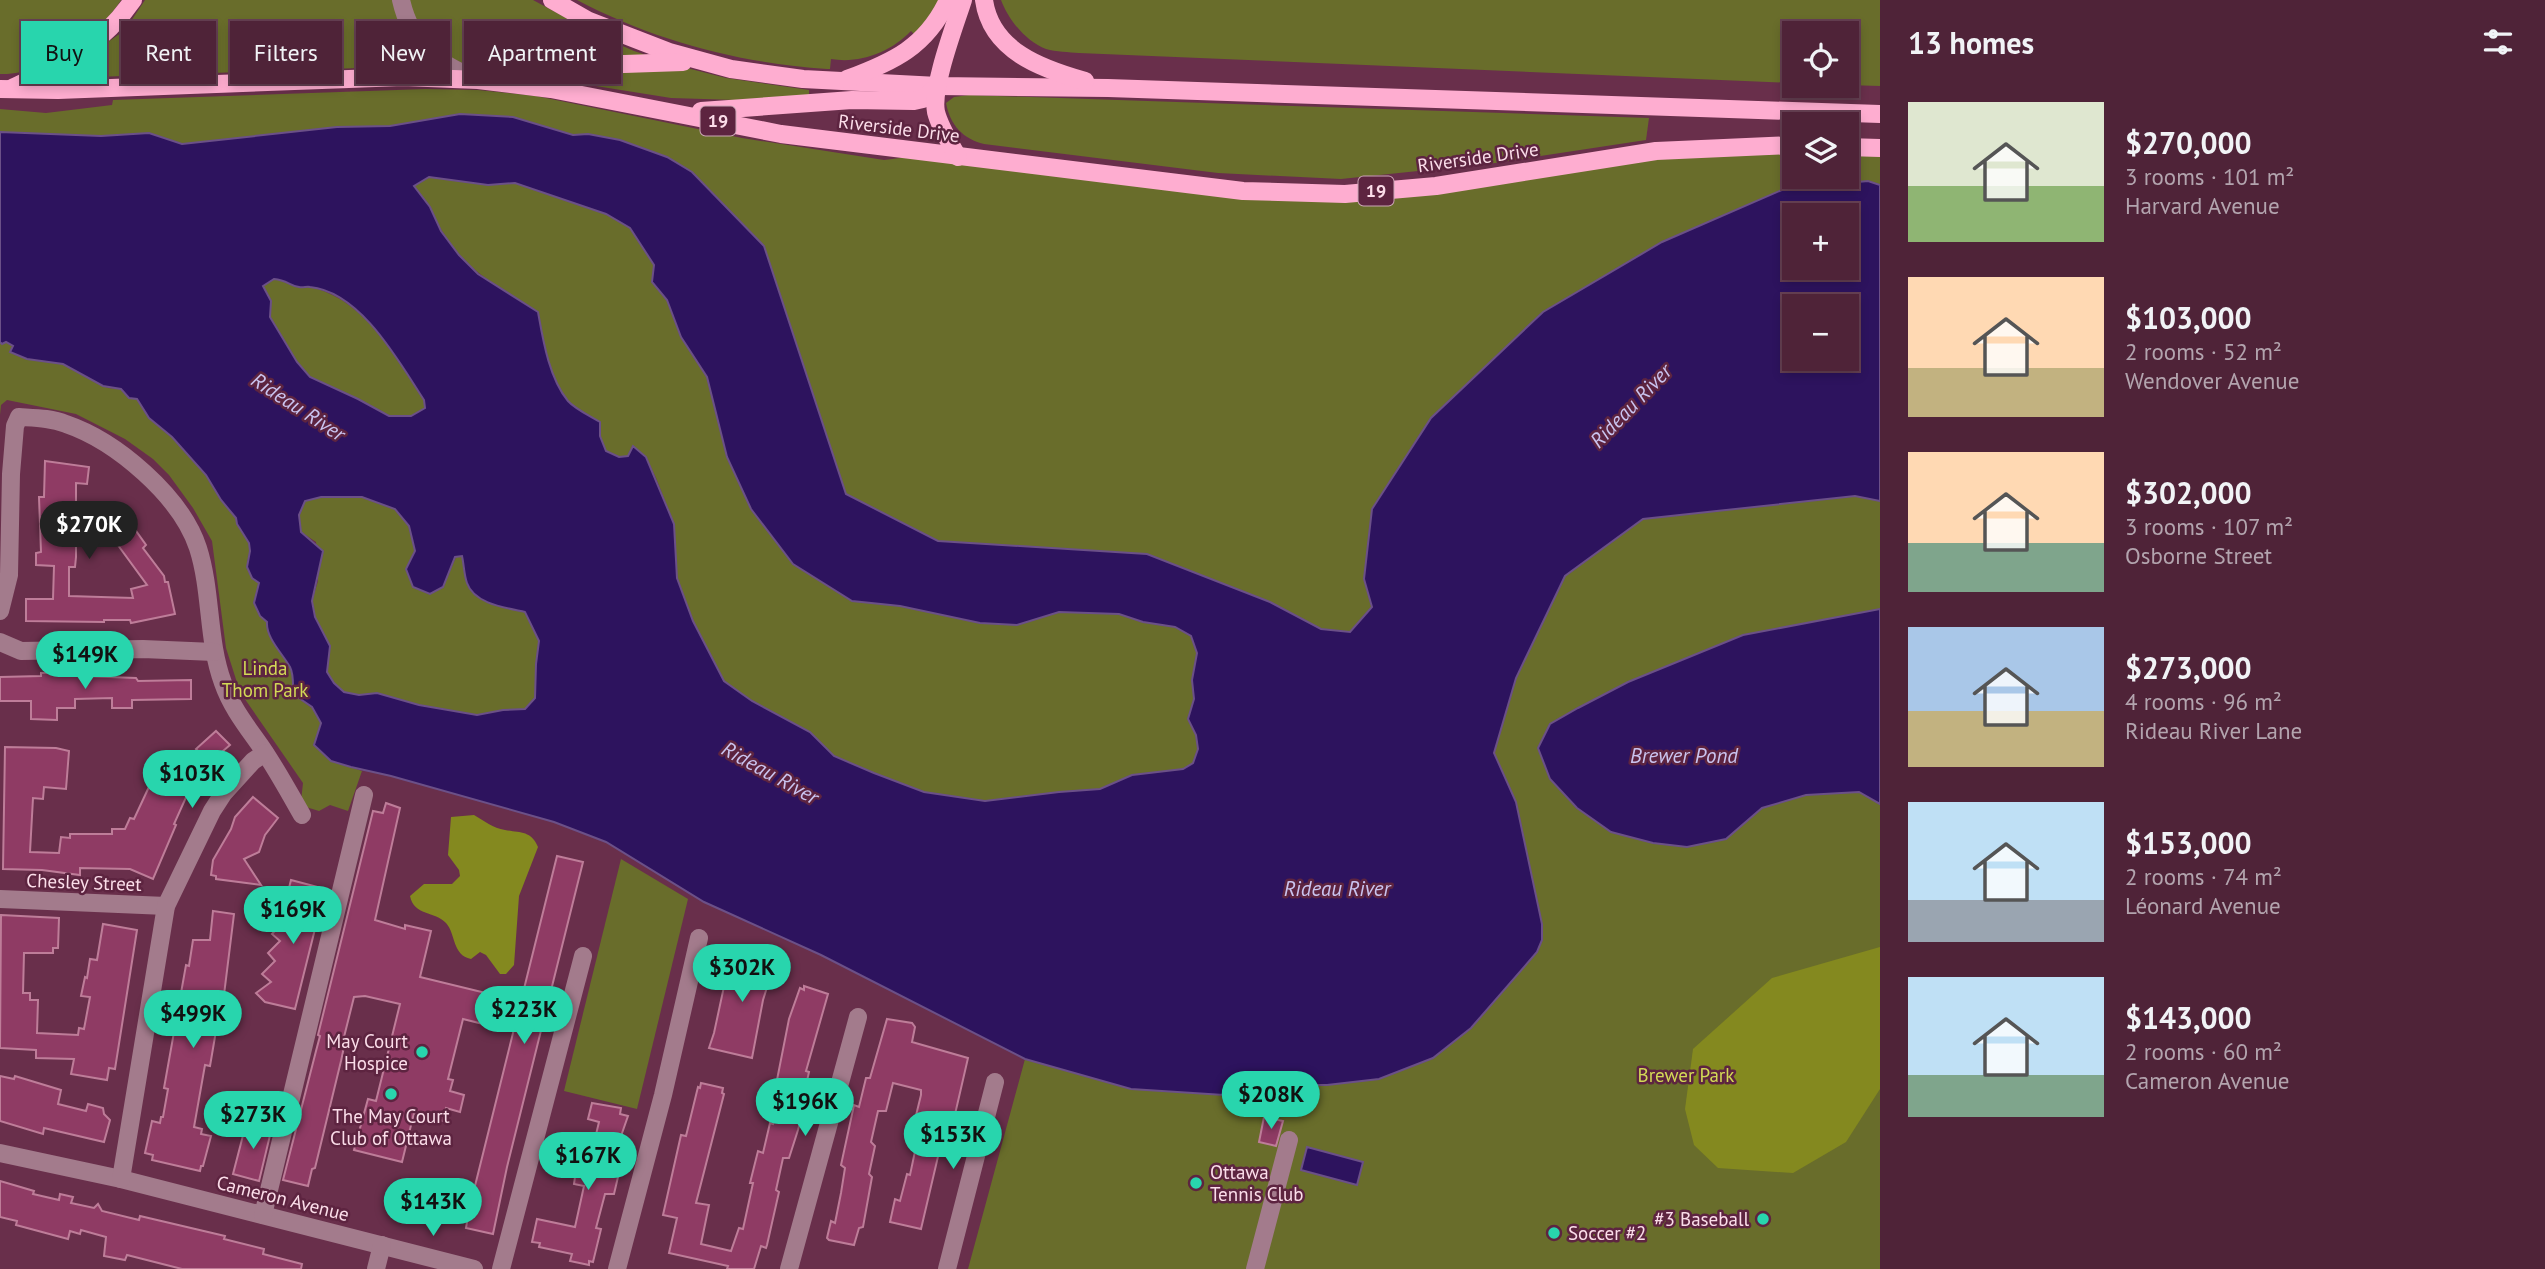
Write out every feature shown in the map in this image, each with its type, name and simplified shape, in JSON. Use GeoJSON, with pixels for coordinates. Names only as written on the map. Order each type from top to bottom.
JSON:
{"type":"FeatureCollection","features":[{"type":"Feature","properties":{"kind":"main road"},"geometry":{"type":"LineString","coordinates":[[5,89],[93,45],[115,25],[133,0]]}},
{"type":"Feature","properties":{"kind":"main road","name":"Riverside Drive"},"geometry":{"type":"LineString","coordinates":[[552,0],[589,21],[645,44],[699,61],[767,75],[839,82],[1108,88],[1880,114]]}},
{"type":"Feature","properties":{"kind":"main road"},"geometry":{"type":"LineString","coordinates":[[839,82],[900,57],[929,30],[948,0]]}},
{"type":"Feature","properties":{"kind":"main road"},"geometry":{"type":"LineString","coordinates":[[958,157],[936,111],[938,86],[963,0]]}},
{"type":"Feature","properties":{"kind":"main road"},"geometry":{"type":"LineString","coordinates":[[984,0],[992,23],[1020,56],[1040,67],[1108,88]]}},
{"type":"Feature","properties":{"kind":"main road"},"geometry":{"type":"LineString","coordinates":[[621,64],[699,61]]}},
{"type":"Feature","properties":{"kind":"main road","name":"Riverside Drive"},"geometry":{"type":"LineString","coordinates":[[5,89],[70,90],[403,77],[464,79]]}},
{"type":"Feature","properties":{"kind":"main road","name":"Riverside Drive"},"geometry":{"type":"LineString","coordinates":[[510,84],[551,89],[781,134],[1243,191],[1345,194],[1436,186],[1656,151],[1782,146]]}},
{"type":"Feature","properties":{"kind":"main road"},"geometry":{"type":"LineString","coordinates":[[677,113],[852,100],[914,101],[923,99],[938,86]]}},
{"type":"Feature","properties":{"kind":"main road"},"geometry":{"type":"LineString","coordinates":[[1859,147],[1880,148]]}},
{"type":"Feature","properties":{"kind":"street"},"geometry":{"type":"LineString","coordinates":[[401,0],[413,35],[422,46],[445,66],[464,74]]}},
{"type":"Feature","properties":{"kind":"street"},"geometry":{"type":"LineString","coordinates":[[0,611],[9,575],[11,474],[15,426],[19,417],[64,423],[116,449],[168,499],[182,517],[197,546],[206,579],[214,652],[231,703],[302,815]]}},
{"type":"Feature","properties":{"kind":"street"},"geometry":{"type":"LineString","coordinates":[[0,642],[22,651],[143,649],[214,652]]}},
{"type":"Feature","properties":{"kind":"street"},"geometry":{"type":"LineString","coordinates":[[121,1179],[166,906],[219,800],[253,761],[265,753]]}},
{"type":"Feature","properties":{"kind":"street"},"geometry":{"type":"LineString","coordinates":[[263,1215],[364,795]]}},
{"type":"Feature","properties":{"kind":"street","name":"Chesley Street"},"geometry":{"type":"LineString","coordinates":[[0,900],[166,906]]}},
{"type":"Feature","properties":{"kind":"street"},"geometry":{"type":"LineString","coordinates":[[617,1269],[661,1104],[699,938]]}},
{"type":"Feature","properties":{"kind":"street"},"geometry":{"type":"LineString","coordinates":[[501,1269],[583,956]]}},
{"type":"Feature","properties":{"kind":"street"},"geometry":{"type":"LineString","coordinates":[[789,1269],[858,1017]]}},
{"type":"Feature","properties":{"kind":"street"},"geometry":{"type":"LineString","coordinates":[[947,1269],[995,1082]]}},
{"type":"Feature","properties":{"kind":"street"},"geometry":{"type":"LineString","coordinates":[[1255,1269],[1289,1140]]}},
{"type":"Feature","properties":{"kind":"street","name":"Cameron Avenue"},"geometry":{"type":"LineString","coordinates":[[0,1153],[121,1179],[474,1269]]}},
{"type":"Feature","properties":{"kind":"street"},"geometry":{"type":"LineString","coordinates":[[376,1269],[382,1245]]}},
{"type":"Feature","properties":{"kind":"green space"},"geometry":{"type":"Polygon","coordinates":[[[0,0],[121,0],[104,21],[21,21],[21,72],[0,74],[0,0]]]}},
{"type":"Feature","properties":{"kind":"green space"},"geometry":{"type":"Polygon","coordinates":[[[145,0],[393,0],[400,21],[356,21],[356,68],[342,69],[342,21],[230,21],[230,72],[216,73],[216,21],[131,21],[145,0]]]}},
{"type":"Feature","properties":{"kind":"green space"},"geometry":{"type":"Polygon","coordinates":[[[409,0],[533,0],[572,21],[464,21],[464,64],[450,57],[450,21],[417,21],[409,0]]]}},
{"type":"Feature","properties":{"kind":"green space"},"geometry":{"type":"Polygon","coordinates":[[[577,0],[941,0],[915,35],[911,31],[894,45],[864,58],[831,59],[830,69],[827,69],[762,61],[698,48],[637,27],[577,0]]]}},
{"type":"Feature","properties":{"kind":"green space"},"geometry":{"type":"Polygon","coordinates":[[[1001,0],[1880,0],[1880,86],[1859,85],[1859,21],[1782,21],[1782,82],[1079,53],[1039,46],[1025,35],[1008,15],[1001,0]]]}},
{"type":"Feature","properties":{"kind":"green space"},"geometry":{"type":"Polygon","coordinates":[[[121,33],[121,76],[107,77],[107,43],[121,33]]]}},
{"type":"Feature","properties":{"kind":"green space"},"geometry":{"type":"Polygon","coordinates":[[[621,45],[683,67],[726,78],[809,90],[809,95],[736,100],[671,98],[583,84],[621,84],[621,45]]]}},
{"type":"Feature","properties":{"kind":"green space"},"geometry":{"type":"Polygon","coordinates":[[[425,89],[478,90],[536,96],[742,138],[884,160],[933,154],[1345,194],[1656,151],[1782,146],[1784,189],[1662,242],[1543,312],[1364,579],[1372,607],[1350,632],[1321,629],[1270,602],[1147,554],[938,541],[845,494],[764,246],[692,172],[667,157],[620,140],[588,134],[573,135],[513,117],[460,114],[390,126],[337,127],[182,144],[149,133],[101,136],[0,132],[0,109],[46,113],[112,105],[113,100],[425,89]]]}},
{"type":"Feature","properties":{"kind":"green space"},"geometry":{"type":"Polygon","coordinates":[[[969,95],[1649,118],[1646,140],[1495,163],[1341,179],[1218,173],[984,144],[964,135],[954,124],[948,111],[946,103],[954,97],[969,95]]]}},
{"type":"Feature","properties":{"kind":"green space"},"geometry":{"type":"Polygon","coordinates":[[[1859,150],[1880,151],[1880,185],[1868,181],[1859,182],[1859,150]]]}},
{"type":"Feature","properties":{"kind":"green space"},"geometry":{"type":"Polygon","coordinates":[[[429,177],[488,185],[514,183],[606,214],[630,228],[654,265],[652,282],[667,300],[681,337],[707,377],[727,457],[852,601],[1017,625],[1059,612],[1119,614],[1143,622],[1175,627],[1191,636],[1197,653],[1192,680],[1194,699],[1188,719],[1196,735],[1198,749],[1193,763],[1183,770],[1132,775],[1101,789],[985,801],[924,792],[834,756],[810,732],[751,701],[724,681],[693,621],[677,578],[674,524],[646,457],[632,446],[629,456],[619,457],[606,451],[600,436],[600,422],[571,404],[561,392],[548,358],[538,312],[486,279],[467,263],[446,238],[413,186],[429,177]]]}},
{"type":"Feature","properties":{"kind":"green space"},"geometry":{"type":"Polygon","coordinates":[[[274,279],[296,286],[315,288],[351,306],[366,319],[391,350],[424,400],[425,408],[411,416],[389,416],[310,377],[297,362],[270,316],[271,301],[263,286],[274,279]]]}},
{"type":"Feature","properties":{"kind":"green space","name":"Linda Thom Park"},"geometry":{"type":"Polygon","coordinates":[[[0,342],[13,346],[11,352],[27,359],[63,364],[108,388],[121,389],[137,399],[206,475],[236,518],[249,543],[247,562],[259,584],[256,594],[258,609],[267,622],[272,640],[290,667],[293,694],[319,716],[320,729],[316,738],[331,760],[362,771],[348,811],[330,805],[319,811],[306,807],[301,801],[303,783],[240,692],[226,648],[212,541],[169,475],[153,459],[125,439],[76,414],[7,400],[1,405],[0,415],[0,342]]]}},
{"type":"Feature","properties":{"kind":"green space","name":"Brewer Park"},"geometry":{"type":"Polygon","coordinates":[[[1855,496],[1880,501],[1880,1269],[968,1269],[1025,1059],[1131,1089],[1254,1097],[1297,1085],[1328,1085],[1433,1058],[1471,1028],[1537,952],[1516,802],[1494,753],[1516,678],[1565,576],[1643,519],[1855,496]]]}},
{"type":"Feature","properties":{"kind":"green space"},"geometry":{"type":"Polygon","coordinates":[[[321,497],[362,497],[395,509],[409,526],[415,551],[443,587],[456,557],[462,556],[468,584],[473,592],[488,603],[525,612],[539,640],[535,698],[525,710],[503,710],[477,715],[419,705],[377,693],[359,695],[344,692],[334,683],[327,672],[330,646],[315,617],[312,601],[318,581],[316,542],[301,532],[299,515],[305,501],[321,497]]]}},
{"type":"Feature","properties":{"kind":"green space"},"geometry":{"type":"Polygon","coordinates":[[[621,859],[688,899],[637,1109],[564,1091],[621,859]]]}},
{"type":"Feature","properties":{"kind":"shaded area"},"geometry":{"type":"Polygon","coordinates":[[[474,815],[496,828],[528,835],[538,847],[519,896],[514,965],[506,974],[500,974],[486,955],[480,952],[471,959],[460,953],[446,923],[416,907],[410,896],[424,884],[452,884],[460,876],[459,870],[448,855],[451,817],[474,815]]]}},
{"type":"Feature","properties":{"kind":"shaded area"},"geometry":{"type":"Polygon","coordinates":[[[1880,947],[1880,1089],[1846,1142],[1793,1173],[1718,1168],[1694,1145],[1685,1109],[1693,1049],[1772,978],[1880,947]]]}},
{"type":"Feature","properties":{"kind":"water","name":"Rideau River"},"geometry":{"type":"Polygon","coordinates":[[[460,114],[513,117],[573,135],[588,134],[620,140],[667,157],[692,172],[764,246],[846,494],[938,541],[1147,554],[1270,602],[1321,629],[1350,632],[1372,607],[1364,579],[1372,509],[1431,418],[1543,312],[1662,242],[1784,189],[1859,189],[1859,182],[1868,181],[1880,185],[1880,501],[1855,496],[1643,519],[1565,576],[1516,678],[1494,753],[1516,802],[1542,924],[1542,940],[1537,952],[1471,1028],[1433,1058],[1379,1079],[1327,1085],[1297,1085],[1255,1097],[1131,1089],[1025,1059],[821,955],[704,902],[606,842],[554,822],[331,761],[314,745],[321,723],[312,707],[293,694],[290,667],[272,640],[267,622],[260,616],[254,603],[259,583],[252,578],[247,567],[249,543],[236,518],[206,475],[172,437],[149,418],[137,399],[129,398],[121,389],[103,386],[63,364],[27,359],[10,352],[13,346],[0,342],[0,132],[101,136],[149,133],[182,144],[337,127],[390,126],[460,114]],[[429,177],[414,186],[459,255],[478,274],[538,312],[548,358],[561,392],[571,404],[600,422],[600,436],[606,451],[619,457],[628,456],[633,446],[646,457],[674,524],[677,578],[693,621],[724,681],[752,701],[810,732],[834,756],[924,792],[985,801],[1100,789],[1132,775],[1183,769],[1193,763],[1198,749],[1196,735],[1188,719],[1194,699],[1192,680],[1197,653],[1191,636],[1175,627],[1143,622],[1119,614],[1059,612],[1017,625],[980,623],[900,606],[852,601],[793,564],[751,509],[727,457],[707,377],[681,337],[667,300],[652,282],[654,265],[630,228],[606,214],[515,183],[488,185],[429,177]],[[274,279],[263,286],[271,301],[270,317],[297,362],[310,377],[389,416],[411,416],[425,408],[424,400],[377,331],[346,301],[329,292],[274,279]],[[321,497],[305,501],[299,515],[301,532],[323,551],[312,601],[315,617],[330,646],[327,672],[344,692],[359,695],[377,693],[419,705],[477,715],[525,709],[535,698],[539,641],[525,612],[501,607],[476,596],[467,583],[462,556],[455,557],[443,587],[430,594],[413,587],[406,569],[415,551],[409,526],[395,509],[362,497],[321,497]]]}},
{"type":"Feature","properties":{"kind":"water","name":"Brewer Pond"},"geometry":{"type":"Polygon","coordinates":[[[1880,609],[1880,804],[1859,792],[1806,795],[1762,808],[1726,839],[1687,847],[1653,843],[1611,832],[1577,808],[1550,779],[1538,748],[1550,724],[1628,682],[1743,635],[1880,609]]]}},
{"type":"Feature","properties":{"kind":"water"},"geometry":{"type":"Polygon","coordinates":[[[1307,1147],[1363,1162],[1357,1185],[1301,1170],[1307,1147]]]}},
{"type":"Feature","properties":{"kind":"building"},"geometry":{"type":"Polygon","coordinates":[[[45,461],[89,467],[87,484],[76,483],[76,557],[75,567],[69,567],[69,596],[133,598],[131,589],[147,585],[112,537],[131,524],[146,545],[143,548],[164,576],[165,582],[168,582],[175,614],[131,623],[130,620],[26,621],[26,599],[53,599],[54,566],[36,565],[36,553],[41,552],[39,497],[44,497],[45,461]]]}},
{"type":"Feature","properties":{"kind":"building"},"geometry":{"type":"Polygon","coordinates":[[[82,672],[82,676],[136,678],[138,681],[191,680],[191,699],[132,700],[132,708],[112,708],[112,698],[75,699],[75,708],[57,708],[57,720],[31,719],[31,701],[0,701],[0,677],[82,672]]]}},
{"type":"Feature","properties":{"kind":"building"},"geometry":{"type":"Polygon","coordinates":[[[216,731],[230,745],[209,763],[196,749],[216,731]]]}},
{"type":"Feature","properties":{"kind":"building"},"geometry":{"type":"Polygon","coordinates":[[[5,747],[56,748],[69,751],[66,789],[44,787],[43,799],[33,798],[30,852],[59,853],[61,837],[70,838],[70,834],[112,834],[112,829],[125,829],[130,818],[134,819],[155,774],[188,793],[153,879],[130,869],[80,868],[80,875],[3,869],[5,747]]]}},
{"type":"Feature","properties":{"kind":"building"},"geometry":{"type":"Polygon","coordinates":[[[253,797],[278,818],[265,835],[259,852],[244,859],[261,885],[216,879],[216,876],[211,875],[213,860],[235,817],[253,797]]]}},
{"type":"Feature","properties":{"kind":"building"},"geometry":{"type":"Polygon","coordinates":[[[386,803],[400,808],[375,920],[405,929],[405,925],[431,931],[420,977],[494,995],[487,1025],[463,1019],[448,1079],[453,1080],[450,1091],[464,1095],[460,1112],[446,1108],[443,1121],[414,1113],[402,1162],[354,1150],[368,1099],[376,1101],[400,1004],[365,996],[354,997],[315,1168],[312,1169],[308,1186],[283,1180],[373,811],[383,813],[386,803]]]}},
{"type":"Feature","properties":{"kind":"building"},"geometry":{"type":"Polygon","coordinates":[[[557,856],[583,862],[507,1167],[493,1234],[466,1228],[469,1210],[557,856]]]}},
{"type":"Feature","properties":{"kind":"building"},"geometry":{"type":"Polygon","coordinates":[[[291,880],[325,889],[295,1009],[265,1002],[256,993],[271,982],[262,974],[275,961],[268,953],[280,941],[272,934],[293,911],[284,908],[291,880]]]}},
{"type":"Feature","properties":{"kind":"building"},"geometry":{"type":"Polygon","coordinates":[[[213,911],[234,914],[221,1019],[218,1019],[210,1066],[205,1065],[194,1127],[202,1129],[201,1134],[211,1136],[200,1171],[152,1160],[153,1155],[145,1153],[152,1121],[160,1123],[163,1117],[168,1089],[164,1088],[193,940],[210,940],[213,911]]]}},
{"type":"Feature","properties":{"kind":"building"},"geometry":{"type":"Polygon","coordinates":[[[1,915],[59,918],[58,948],[53,948],[53,953],[24,953],[23,993],[30,993],[30,1000],[38,1000],[37,1033],[78,1035],[79,1028],[84,1029],[90,997],[81,996],[90,959],[97,960],[103,924],[137,930],[115,1069],[109,1068],[107,1080],[71,1074],[74,1059],[36,1058],[36,1050],[0,1048],[1,915]]]}},
{"type":"Feature","properties":{"kind":"building"},"geometry":{"type":"Polygon","coordinates":[[[735,951],[775,962],[763,1000],[752,1058],[709,1048],[731,954],[735,951]]]}},
{"type":"Feature","properties":{"kind":"building"},"geometry":{"type":"Polygon","coordinates":[[[804,986],[828,994],[806,1071],[809,1072],[802,1103],[805,1103],[798,1130],[789,1158],[783,1158],[776,1190],[779,1192],[766,1248],[761,1246],[754,1269],[727,1269],[728,1266],[669,1253],[677,1218],[663,1215],[681,1135],[686,1136],[701,1083],[723,1088],[724,1094],[696,1203],[709,1205],[701,1244],[731,1251],[739,1228],[743,1229],[758,1151],[763,1153],[780,1097],[774,1095],[789,1019],[800,988],[804,990],[804,986]]]}},
{"type":"Feature","properties":{"kind":"building"},"geometry":{"type":"Polygon","coordinates":[[[887,1019],[912,1023],[915,1027],[912,1042],[968,1058],[947,1149],[940,1148],[921,1229],[890,1222],[895,1199],[900,1201],[907,1174],[910,1175],[917,1142],[910,1140],[921,1095],[921,1090],[893,1083],[886,1111],[878,1111],[871,1142],[875,1146],[863,1227],[859,1228],[854,1245],[829,1240],[827,1238],[831,1221],[835,1223],[841,1193],[845,1168],[841,1165],[854,1105],[859,1107],[866,1078],[870,1078],[887,1019]]]}},
{"type":"Feature","properties":{"kind":"building"},"geometry":{"type":"Polygon","coordinates":[[[0,1076],[14,1079],[15,1076],[61,1090],[58,1104],[86,1111],[88,1104],[103,1108],[104,1114],[110,1120],[104,1142],[44,1128],[43,1134],[0,1121],[0,1076]]]}},
{"type":"Feature","properties":{"kind":"building"},"geometry":{"type":"Polygon","coordinates":[[[592,1103],[621,1108],[620,1114],[628,1116],[621,1136],[618,1135],[610,1172],[618,1177],[614,1194],[605,1194],[596,1228],[601,1229],[593,1262],[589,1261],[589,1265],[570,1261],[572,1254],[539,1247],[540,1243],[532,1242],[537,1219],[575,1227],[584,1186],[574,1184],[576,1170],[587,1172],[599,1122],[588,1119],[592,1103]]]}},
{"type":"Feature","properties":{"kind":"building"},"geometry":{"type":"Polygon","coordinates":[[[1264,1117],[1283,1121],[1276,1146],[1259,1142],[1264,1117]]]}},
{"type":"Feature","properties":{"kind":"building"},"geometry":{"type":"Polygon","coordinates":[[[247,1120],[272,1127],[259,1181],[233,1174],[247,1120]]]}},
{"type":"Feature","properties":{"kind":"building"},"geometry":{"type":"Polygon","coordinates":[[[0,1181],[34,1191],[33,1194],[59,1200],[60,1194],[73,1197],[71,1203],[94,1208],[98,1204],[102,1211],[139,1220],[140,1216],[225,1236],[224,1239],[264,1249],[263,1254],[302,1264],[301,1269],[182,1269],[127,1255],[125,1260],[104,1256],[106,1237],[81,1230],[80,1234],[70,1231],[68,1239],[16,1225],[17,1221],[0,1217],[0,1181]]]}},
{"type":"Feature","properties":{"kind":"place","name":"May Court Hospice"},"geometry":{"type":"Point","coordinates":[422,1052]}},
{"type":"Feature","properties":{"kind":"place","name":"The May Court Club of Ottawa"},"geometry":{"type":"Point","coordinates":[391,1094]}},
{"type":"Feature","properties":{"kind":"place","name":"Ottawa Tennis Club"},"geometry":{"type":"Point","coordinates":[1196,1183]}},
{"type":"Feature","properties":{"kind":"place","name":"#3 Baseball"},"geometry":{"type":"Point","coordinates":[1763,1219]}},
{"type":"Feature","properties":{"kind":"place","name":"Soccer #2"},"geometry":{"type":"Point","coordinates":[1554,1233]}}]}
